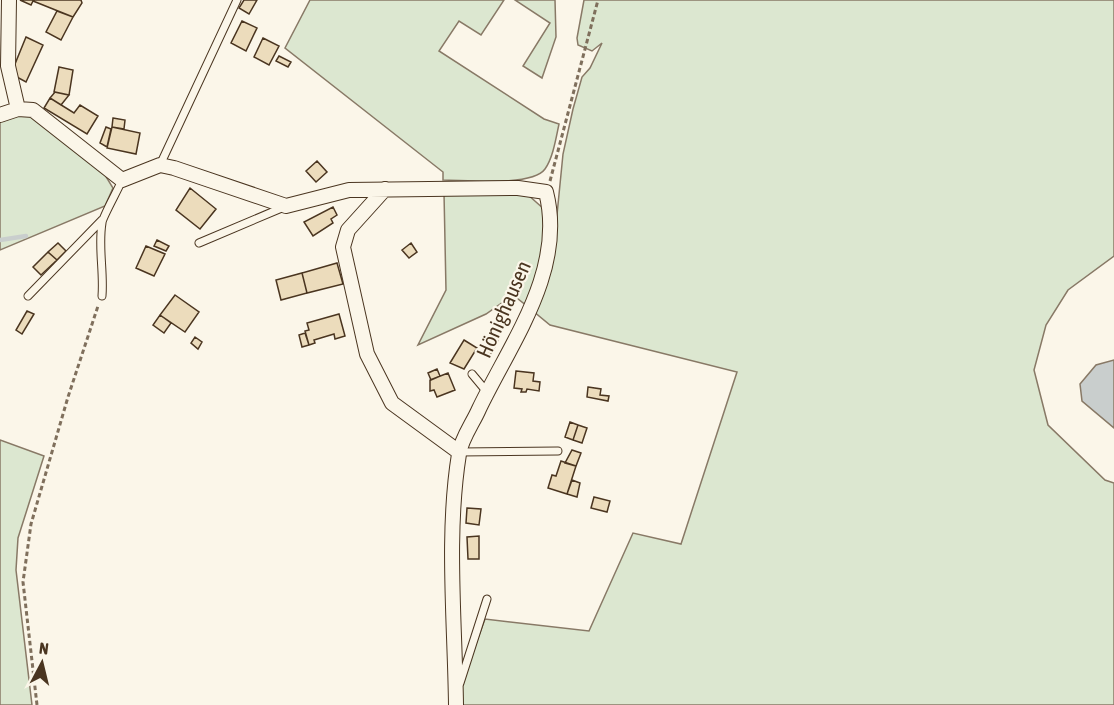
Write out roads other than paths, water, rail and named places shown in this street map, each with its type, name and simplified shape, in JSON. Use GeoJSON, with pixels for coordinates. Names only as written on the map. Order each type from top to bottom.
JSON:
{"type":"FeatureCollection","features":[{"type":"Feature","properties":{"kind":"street"},"geometry":{"type":"LineString","coordinates":[[9,0],[8,66],[18,109]]}},
{"type":"Feature","properties":{"kind":"street"},"geometry":{"type":"LineString","coordinates":[[0,115],[18,109],[33,110],[122,180],[160,165],[286,206],[349,190],[385,189]]}},
{"type":"Feature","properties":{"kind":"street","name":"Hönighausen"},"geometry":{"type":"LineString","coordinates":[[385,189],[518,188],[546,192],[551,211],[548,257],[537,291],[512,347],[487,392],[459,452],[454,532],[456,701]]}},
{"type":"Feature","properties":{"kind":"street"},"geometry":{"type":"LineString","coordinates":[[385,189],[348,230],[343,247],[367,354],[392,403],[459,452]]}},
{"type":"Feature","properties":{"kind":"lane"},"geometry":{"type":"LineString","coordinates":[[160,165],[237,0]]}},
{"type":"Feature","properties":{"kind":"lane"},"geometry":{"type":"LineString","coordinates":[[28,296],[102,220],[111,207],[122,180]]}},
{"type":"Feature","properties":{"kind":"lane"},"geometry":{"type":"LineString","coordinates":[[199,243],[286,206]]}},
{"type":"Feature","properties":{"kind":"lane"},"geometry":{"type":"LineString","coordinates":[[102,220],[104,270],[102,296]]}},
{"type":"Feature","properties":{"kind":"lane"},"geometry":{"type":"LineString","coordinates":[[472,374],[487,392]]}},
{"type":"Feature","properties":{"kind":"lane"},"geometry":{"type":"LineString","coordinates":[[459,452],[558,451]]}},
{"type":"Feature","properties":{"kind":"lane"},"geometry":{"type":"LineString","coordinates":[[456,701],[487,599]]}},
{"type":"Feature","properties":{"kind":"waterway"},"geometry":{"type":"LineString","coordinates":[[0,240],[26,236]]}}]}
